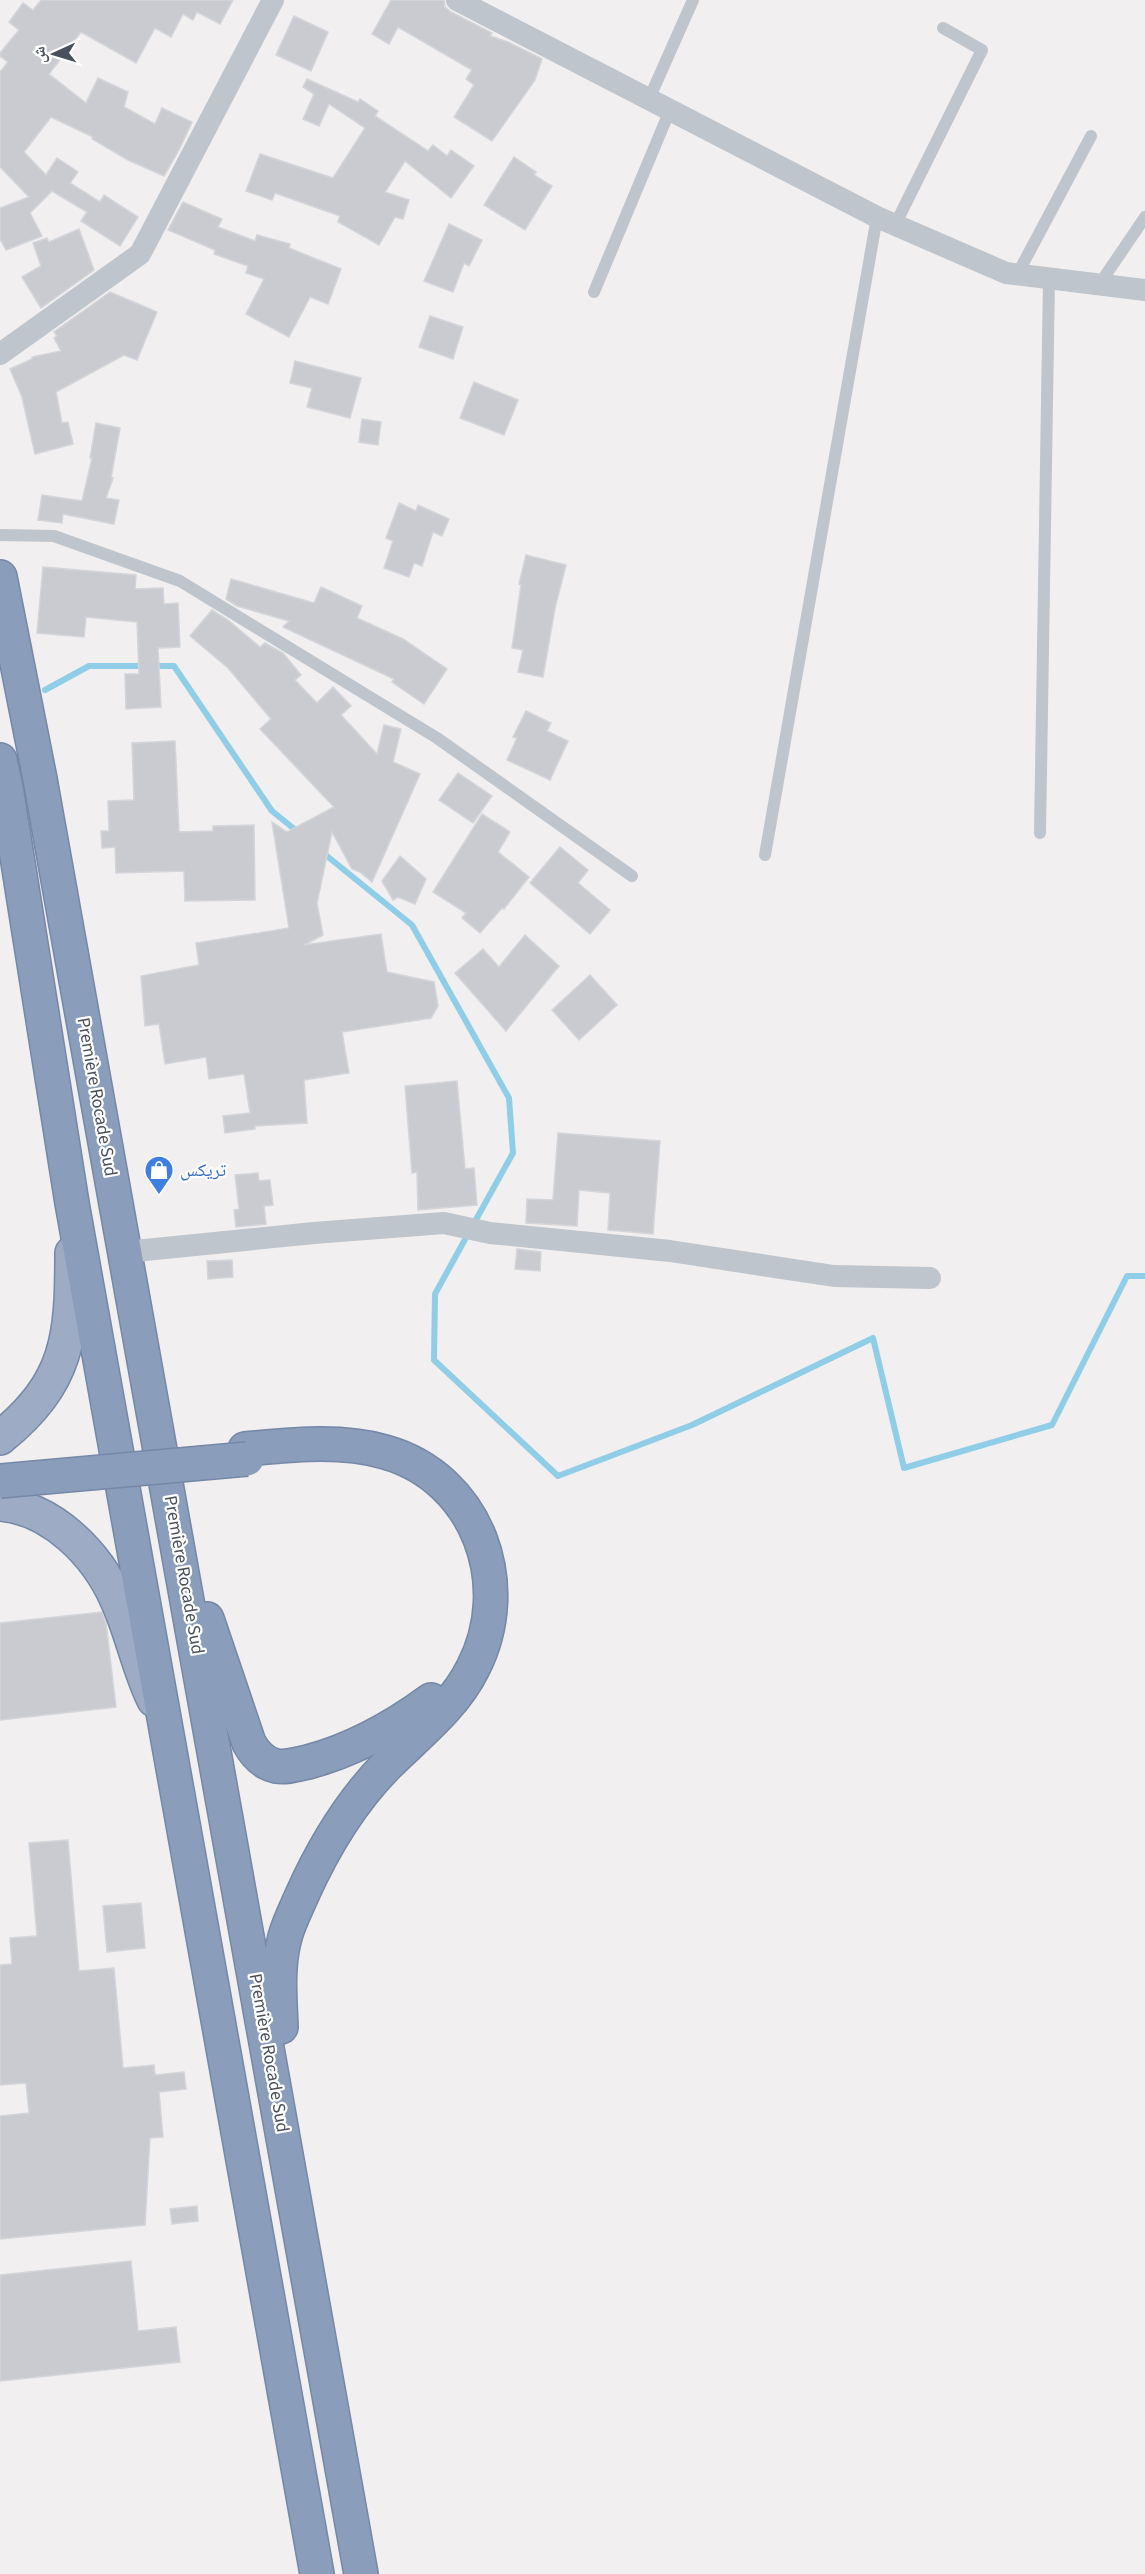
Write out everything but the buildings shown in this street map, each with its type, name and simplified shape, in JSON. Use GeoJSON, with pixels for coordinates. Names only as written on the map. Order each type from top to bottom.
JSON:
{"type":"FeatureCollection","features":[{"type":"Feature","properties":{"kind":"highway","name":"Première Rocade Sud"},"geometry":{"type":"LineString","coordinates":[[0,577],[40,780],[362,2574]]}},
{"type":"Feature","properties":{"kind":"highway"},"geometry":{"type":"LineString","coordinates":[[0,760],[72,1203],[317,2574]]}},
{"type":"Feature","properties":{"kind":"highway"},"geometry":{"type":"LineString","coordinates":[[0,1438],[31,1411],[42,1397],[64,1354],[72,1312],[72,1203]]}},
{"type":"Feature","properties":{"kind":"highway"},"geometry":{"type":"LineString","coordinates":[[0,1480],[246,1454],[293,1445],[345,1445],[383,1451],[415,1463],[443,1482],[466,1509],[482,1540],[490,1576],[491,1595],[487,1632],[473,1669],[448,1705],[367,1785],[346,1814],[311,1876],[284,1941],[279,1986],[288,2161]]}},
{"type":"Feature","properties":{"kind":"highway"},"geometry":{"type":"LineString","coordinates":[[0,1469],[246,1454],[323,1454],[381,1461],[403,1469],[424,1480],[447,1502],[466,1528],[472,1543],[481,1577],[482,1595],[472,1646],[464,1665],[452,1681],[410,1715],[358,1744],[331,1755],[293,1766],[275,1766],[259,1757],[249,1743],[220,1654],[180,1553]]}},
{"type":"Feature","properties":{"kind":"highway"},"geometry":{"type":"LineString","coordinates":[[0,1504],[25,1509],[53,1522],[76,1542],[98,1568],[117,1600],[135,1654],[164,1720]]}},
{"type":"Feature","properties":{"kind":"street"},"geometry":{"type":"LineString","coordinates":[[0,354],[140,254],[273,0]]}},
{"type":"Feature","properties":{"kind":"street"},"geometry":{"type":"LineString","coordinates":[[457,0],[886,221],[1006,273],[1145,290]]}},
{"type":"Feature","properties":{"kind":"street"},"geometry":{"type":"LineString","coordinates":[[125,1252],[314,1233],[444,1223],[490,1233],[670,1251],[834,1276],[930,1278]]}},
{"type":"Feature","properties":{"kind":"lane"},"geometry":{"type":"LineString","coordinates":[[649,99],[693,0]]}},
{"type":"Feature","properties":{"kind":"lane"},"geometry":{"type":"LineString","coordinates":[[765,855],[886,221],[982,50],[943,28]]}},
{"type":"Feature","properties":{"kind":"lane"},"geometry":{"type":"LineString","coordinates":[[594,292],[670,110]]}},
{"type":"Feature","properties":{"kind":"lane"},"geometry":{"type":"LineString","coordinates":[[1017,275],[1091,136]]}},
{"type":"Feature","properties":{"kind":"lane"},"geometry":{"type":"LineString","coordinates":[[1099,285],[1145,218]]}},
{"type":"Feature","properties":{"kind":"lane"},"geometry":{"type":"LineString","coordinates":[[1040,833],[1049,279]]}},
{"type":"Feature","properties":{"kind":"lane"},"geometry":{"type":"LineString","coordinates":[[0,535],[54,536],[180,581],[437,738],[632,876]]}},
{"type":"Feature","properties":{"kind":"waterway"},"geometry":{"type":"LineString","coordinates":[[45,690],[89,666],[174,666],[272,811],[298,832]]}},
{"type":"Feature","properties":{"kind":"waterway"},"geometry":{"type":"LineString","coordinates":[[322,852],[412,925],[509,1098],[513,1153],[473,1225]]}},
{"type":"Feature","properties":{"kind":"waterway"},"geometry":{"type":"LineString","coordinates":[[468,1234],[435,1294],[434,1360],[558,1476],[692,1425],[873,1338],[904,1468],[1052,1425],[1127,1276],[1145,1276]]}},
{"type":"Feature","properties":{"kind":"place","name":"تريكس"},"geometry":{"type":"Point","coordinates":[159,1196]}}]}
